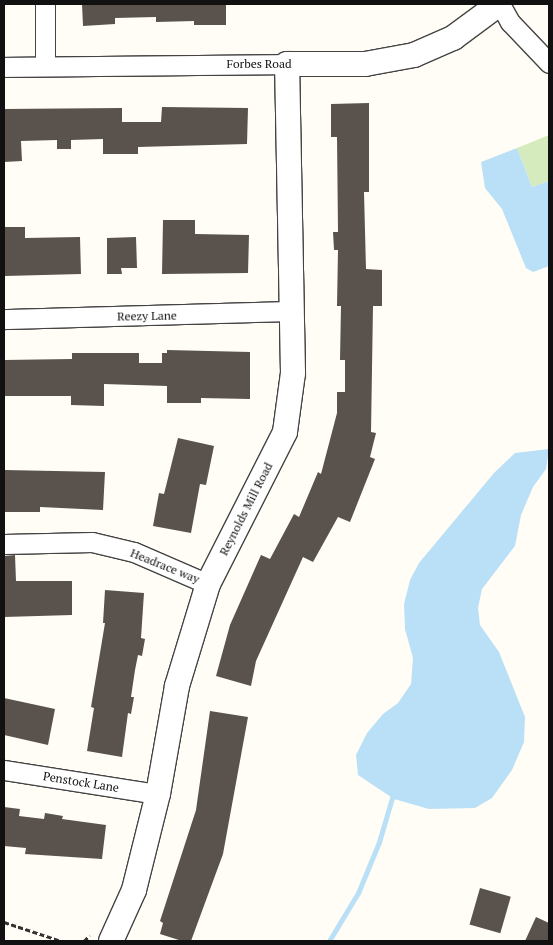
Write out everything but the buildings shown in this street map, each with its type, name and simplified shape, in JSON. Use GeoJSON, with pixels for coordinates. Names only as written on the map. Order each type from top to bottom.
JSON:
{"type":"FeatureCollection","features":[{"type":"Feature","properties":{"kind":"street"},"geometry":{"type":"LineString","coordinates":[[44,4],[45,66]]}},
{"type":"Feature","properties":{"kind":"street"},"geometry":{"type":"LineString","coordinates":[[500,4],[510,22],[549,63]]}},
{"type":"Feature","properties":{"kind":"street","name":"Forbes Road"},"geometry":{"type":"LineString","coordinates":[[4,67],[365,64],[414,55],[453,38],[500,4]]}},
{"type":"Feature","properties":{"kind":"street","name":"Reynolds Mill Road"},"geometry":{"type":"LineString","coordinates":[[100,938],[134,890],[158,794],[177,686],[208,584],[285,432],[293,373],[290,311],[287,64]]}},
{"type":"Feature","properties":{"kind":"street","name":"Reezy Lane"},"geometry":{"type":"LineString","coordinates":[[4,319],[290,311]]}},
{"type":"Feature","properties":{"kind":"street","name":"Headrace way"},"geometry":{"type":"LineString","coordinates":[[4,544],[92,542],[134,552],[208,584]]}},
{"type":"Feature","properties":{"kind":"street","name":"Penstock Lane"},"geometry":{"type":"LineString","coordinates":[[4,770],[158,794]]}},
{"type":"Feature","properties":{"kind":"path"},"geometry":{"type":"LineString","coordinates":[[4,922],[61,941]]}},
{"type":"Feature","properties":{"kind":"path"},"geometry":{"type":"LineString","coordinates":[[84,941],[100,938]]}},
{"type":"Feature","properties":{"kind":"green space"},"geometry":{"type":"Polygon","coordinates":[[[549,135],[549,181],[532,187],[517,148],[549,135]]]}},
{"type":"Feature","properties":{"kind":"water"},"geometry":{"type":"Polygon","coordinates":[[[517,148],[532,187],[549,181],[549,266],[533,272],[526,268],[502,209],[485,188],[481,162],[517,148]]]}},
{"type":"Feature","properties":{"kind":"water"},"geometry":{"type":"Polygon","coordinates":[[[549,449],[546,469],[533,487],[521,515],[515,546],[482,589],[478,608],[480,625],[499,652],[525,717],[524,742],[512,770],[492,798],[475,808],[429,809],[394,799],[358,775],[356,755],[367,733],[383,714],[398,703],[411,684],[413,658],[405,629],[404,604],[410,580],[419,563],[494,473],[515,453],[549,449]]]}},
{"type":"Feature","properties":{"kind":"waterway"},"geometry":{"type":"LineString","coordinates":[[329,941],[358,893],[379,842],[394,791]]}}]}
